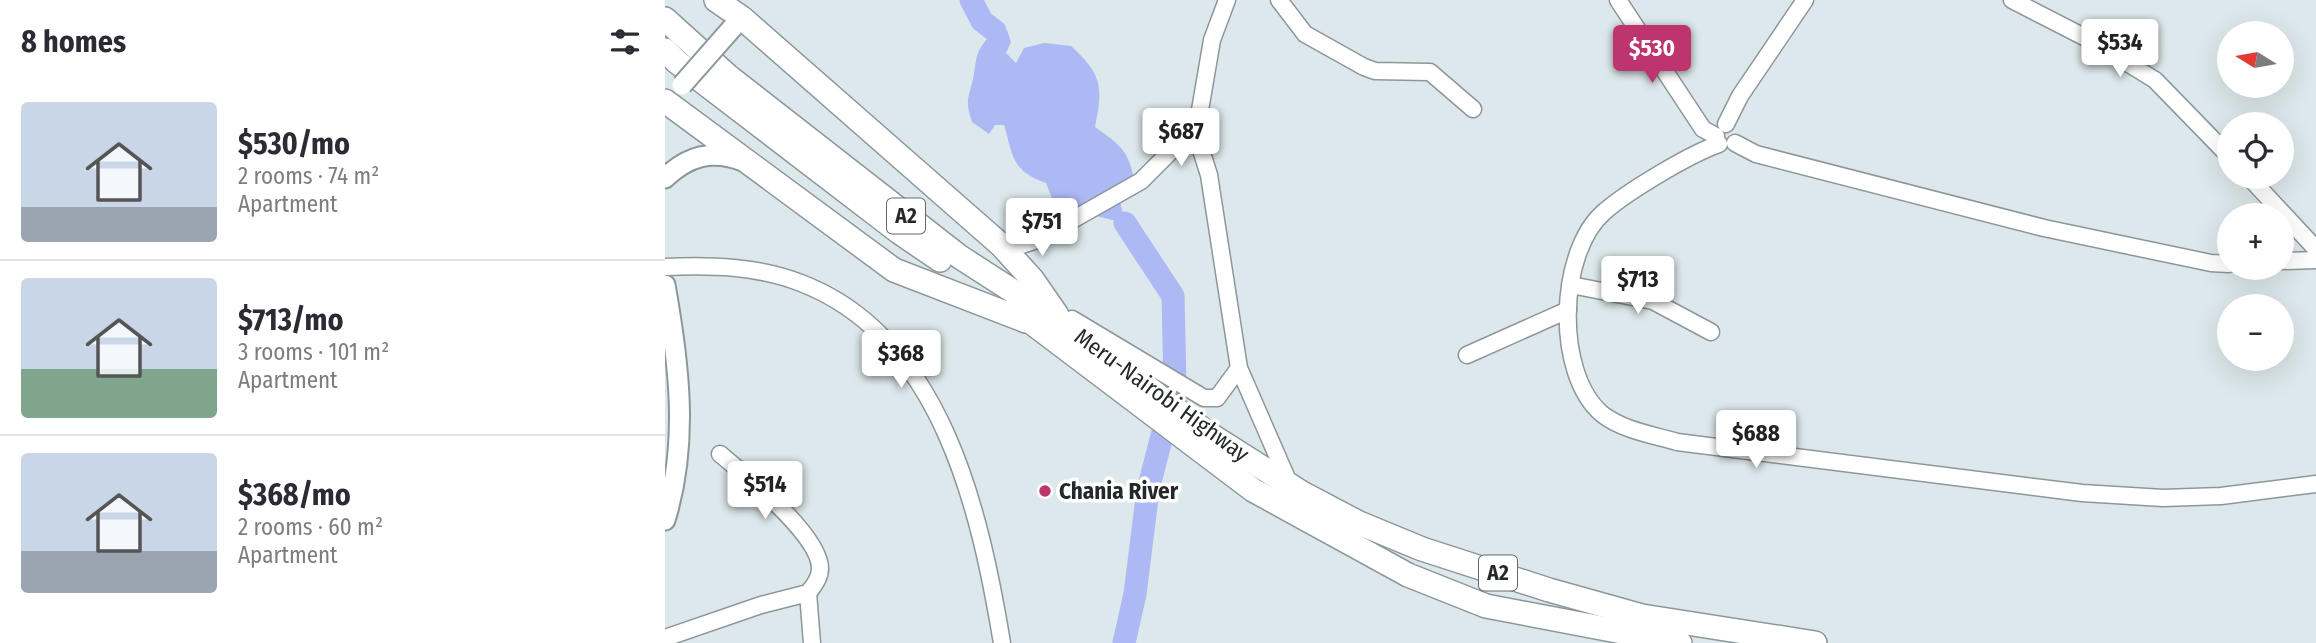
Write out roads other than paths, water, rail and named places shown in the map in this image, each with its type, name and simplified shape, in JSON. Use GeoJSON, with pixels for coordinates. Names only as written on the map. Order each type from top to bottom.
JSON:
{"type":"FeatureCollection","features":[{"type":"Feature","properties":{"kind":"highway"},"geometry":{"type":"LineString","coordinates":[[716,0],[737,23],[1002,245],[1058,316]]}},
{"type":"Feature","properties":{"kind":"highway","name":"Meru-Nairobi Highway"},"geometry":{"type":"LineString","coordinates":[[665,19],[728,76],[960,257],[1058,316],[1152,404]]}},
{"type":"Feature","properties":{"kind":"highway","name":"Meru-Nairobi Highway"},"geometry":{"type":"LineString","coordinates":[[665,50],[677,62],[899,232],[1202,440],[1253,489],[1408,575],[1486,606],[1588,636],[1672,642]]}},
{"type":"Feature","properties":{"kind":"highway"},"geometry":{"type":"LineString","coordinates":[[666,104],[894,270],[1036,324]]}},
{"type":"Feature","properties":{"kind":"highway","name":"Meru-Nairobi Highway"},"geometry":{"type":"LineString","coordinates":[[1202,440],[1289,483],[1359,523],[1422,549],[1549,590],[1642,616],[1815,643]]}},
{"type":"Feature","properties":{"kind":"main road"},"geometry":{"type":"LineString","coordinates":[[666,104],[737,23]]}},
{"type":"Feature","properties":{"kind":"main road"},"geometry":{"type":"LineString","coordinates":[[665,178],[678,165],[703,155],[731,157],[747,163]]}},
{"type":"Feature","properties":{"kind":"main road"},"geometry":{"type":"LineString","coordinates":[[665,285],[678,377],[680,434],[676,484],[665,520]]}},
{"type":"Feature","properties":{"kind":"street"},"geometry":{"type":"LineString","coordinates":[[1002,245],[1022,245],[1037,240],[1141,181],[1194,128],[1200,110],[1212,40],[1227,0]]}},
{"type":"Feature","properties":{"kind":"street"},"geometry":{"type":"LineString","coordinates":[[1279,0],[1305,34],[1364,67],[1375,71],[1430,72],[1473,108]]}},
{"type":"Feature","properties":{"kind":"street"},"geometry":{"type":"LineString","coordinates":[[1618,0],[1703,129],[1756,154],[2044,228],[2217,263]]}},
{"type":"Feature","properties":{"kind":"street"},"geometry":{"type":"LineString","coordinates":[[1805,0],[1740,96],[1724,137],[1603,212],[1584,238],[1571,285],[1568,310],[1569,355],[1585,394],[1603,414],[1631,429],[1677,442],[2082,493],[2162,498],[2221,496],[2316,484]]}},
{"type":"Feature","properties":{"kind":"street"},"geometry":{"type":"LineString","coordinates":[[2012,0],[2090,40],[2155,80],[2217,144]]}},
{"type":"Feature","properties":{"kind":"street"},"geometry":{"type":"LineString","coordinates":[[1194,128],[1209,175],[1239,368],[1289,483]]}},
{"type":"Feature","properties":{"kind":"street"},"geometry":{"type":"LineString","coordinates":[[2260,189],[2316,249]]}},
{"type":"Feature","properties":{"kind":"street"},"geometry":{"type":"LineString","coordinates":[[2294,261],[2316,260]]}},
{"type":"Feature","properties":{"kind":"street"},"geometry":{"type":"LineString","coordinates":[[665,267],[714,265],[760,272],[801,283],[849,307],[886,342],[922,387],[949,435],[984,558],[1002,643]]}},
{"type":"Feature","properties":{"kind":"street"},"geometry":{"type":"LineString","coordinates":[[1571,285],[1653,301],[1711,332]]}},
{"type":"Feature","properties":{"kind":"street"},"geometry":{"type":"LineString","coordinates":[[1467,355],[1568,310]]}},
{"type":"Feature","properties":{"kind":"street"},"geometry":{"type":"LineString","coordinates":[[1058,316],[1164,373],[1199,396],[1217,398],[1239,368]]}},
{"type":"Feature","properties":{"kind":"street"},"geometry":{"type":"LineString","coordinates":[[720,454],[753,481],[809,540],[819,559],[821,570],[808,593],[813,643]]}},
{"type":"Feature","properties":{"kind":"street"},"geometry":{"type":"LineString","coordinates":[[665,638],[761,605],[808,593]]}},
{"type":"Feature","properties":{"kind":"water"},"geometry":{"type":"Polygon","coordinates":[[[1007,30],[1011,42],[1006,53],[1016,63],[1024,48],[1044,43],[1071,46],[1095,74],[1099,102],[1095,127],[1123,150],[1135,184],[1119,197],[1125,223],[1055,206],[1046,183],[1026,173],[1015,161],[1004,125],[995,125],[989,134],[972,122],[968,100],[978,53],[983,43],[995,31],[1007,30]]]}},
{"type":"Feature","properties":{"kind":"waterway"},"geometry":{"type":"LineString","coordinates":[[971,0],[982,21],[995,31]]}},
{"type":"Feature","properties":{"kind":"waterway","name":"Chania River"},"geometry":{"type":"LineString","coordinates":[[1124,643],[1135,594],[1148,490],[1175,385],[1173,296],[1125,223]]}},
{"type":"Feature","properties":{"kind":"place","name":"Chania River"},"geometry":{"type":"Point","coordinates":[1045,491]}}]}
